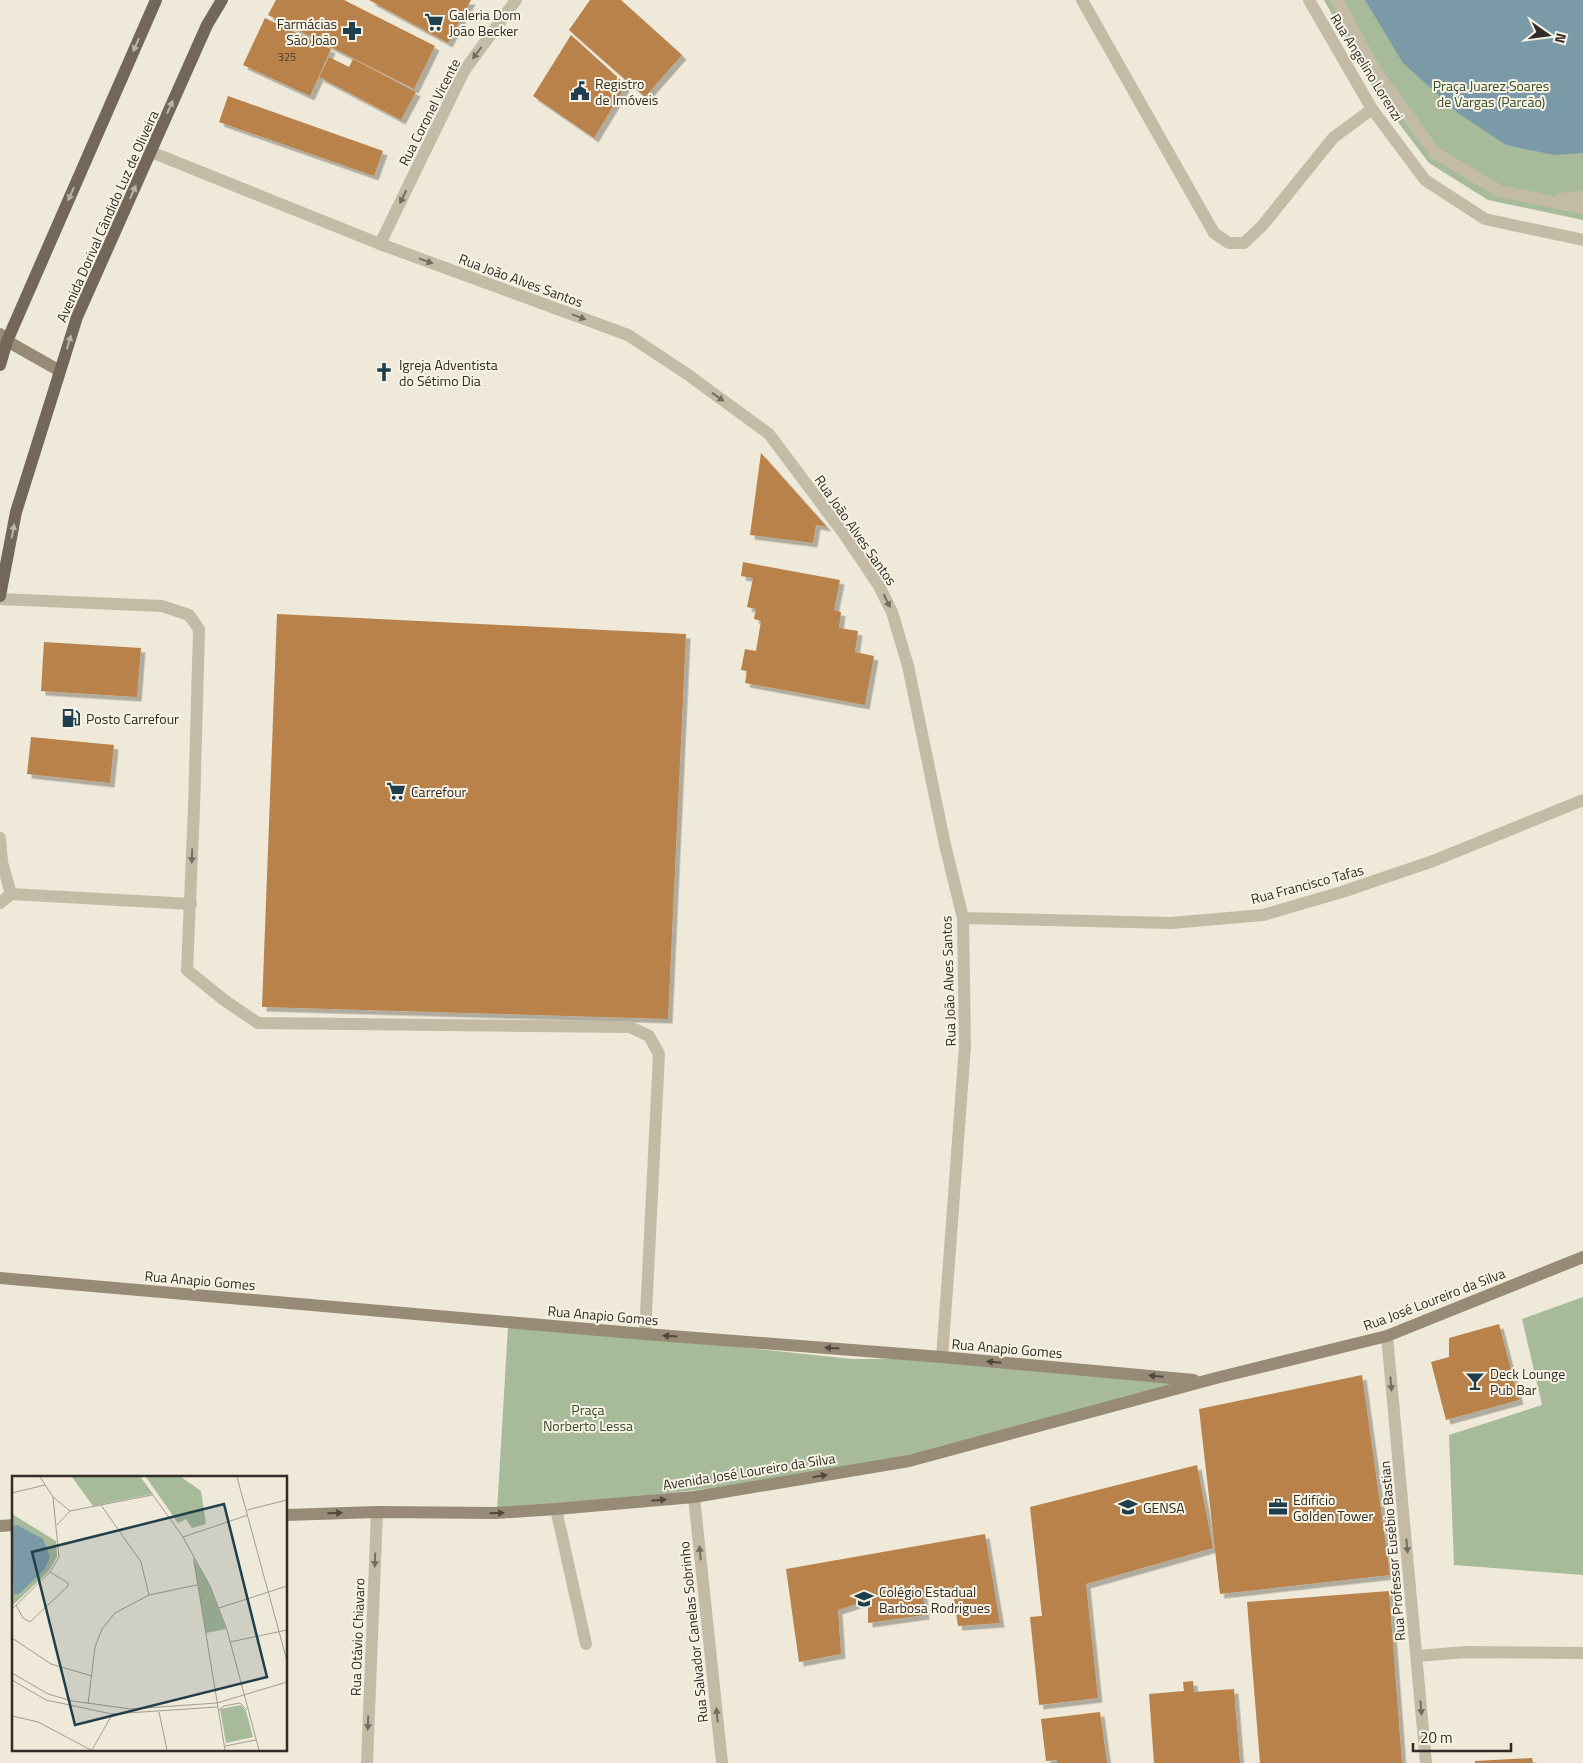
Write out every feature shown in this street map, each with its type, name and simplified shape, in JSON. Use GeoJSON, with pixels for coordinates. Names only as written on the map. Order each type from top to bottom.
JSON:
{"type":"FeatureCollection","features":[{"type":"Feature","properties":{"kind":"main road"},"geometry":{"type":"LineString","coordinates":[[0,365],[4,337],[156,0]]}},
{"type":"Feature","properties":{"kind":"main road","name":"Avenida Dorival Cândido Luz de Oliveira"},"geometry":{"type":"LineString","coordinates":[[0,597],[16,512],[77,317],[207,25],[222,0]]}},
{"type":"Feature","properties":{"kind":"main road"},"geometry":{"type":"LineString","coordinates":[[4,337],[60,371]]}},
{"type":"Feature","properties":{"kind":"main road","name":"Rua José Loureiro da Silva"},"geometry":{"type":"LineString","coordinates":[[1204,1381],[1387,1336],[1583,1257]]}},
{"type":"Feature","properties":{"kind":"main road","name":"Rua Anapio Gomes"},"geometry":{"type":"LineString","coordinates":[[0,1278],[645,1334],[942,1357],[1204,1381]]}},
{"type":"Feature","properties":{"kind":"main road","name":"Avenida José Loureiro da Silva"},"geometry":{"type":"LineString","coordinates":[[288,1515],[377,1512],[495,1513],[694,1497],[909,1461],[1204,1381]]}},
{"type":"Feature","properties":{"kind":"street","name":"Rua Coronel Vicente"},"geometry":{"type":"LineString","coordinates":[[380,244],[464,71],[516,0]]}},
{"type":"Feature","properties":{"kind":"street"},"geometry":{"type":"LineString","coordinates":[[1082,0],[1214,233],[1229,243],[1244,243],[1262,226],[1333,138],[1372,109]]}},
{"type":"Feature","properties":{"kind":"street","name":"Rua Angelino Lorenzi"},"geometry":{"type":"LineString","coordinates":[[1309,0],[1372,109],[1425,180],[1486,219],[1583,240]]}},
{"type":"Feature","properties":{"kind":"street"},"geometry":{"type":"LineString","coordinates":[[1336,0],[1375,70],[1435,153],[1499,191],[1583,208]]}},
{"type":"Feature","properties":{"kind":"street","name":"Rua João Alves Santos"},"geometry":{"type":"LineString","coordinates":[[151,152],[380,244],[628,335],[687,374],[769,434],[844,534],[879,586],[892,612],[908,666],[945,845],[963,918],[965,1046],[942,1357]]}},
{"type":"Feature","properties":{"kind":"street"},"geometry":{"type":"LineString","coordinates":[[1543,200],[1583,197]]}},
{"type":"Feature","properties":{"kind":"street"},"geometry":{"type":"LineString","coordinates":[[0,597],[162,606],[189,615],[199,629],[191,904],[187,970],[224,1000],[258,1023],[630,1027],[649,1036],[659,1054],[645,1334]]}},
{"type":"Feature","properties":{"kind":"street","name":"Rua Francisco Tafas"},"geometry":{"type":"LineString","coordinates":[[963,918],[1171,923],[1263,914],[1342,892],[1433,861],[1583,800]]}},
{"type":"Feature","properties":{"kind":"street"},"geometry":{"type":"LineString","coordinates":[[0,838],[2,862],[11,894]]}},
{"type":"Feature","properties":{"kind":"street"},"geometry":{"type":"LineString","coordinates":[[0,903],[11,894],[191,904]]}},
{"type":"Feature","properties":{"kind":"street","name":"Rua Professor Eusébio Bastian"},"geometry":{"type":"LineString","coordinates":[[1387,1336],[1426,1763]]}},
{"type":"Feature","properties":{"kind":"street","name":"Rua Salvador Canelas Sobrinho"},"geometry":{"type":"LineString","coordinates":[[694,1497],[722,1763]]}},
{"type":"Feature","properties":{"kind":"street"},"geometry":{"type":"LineString","coordinates":[[556,1509],[586,1644]]}},
{"type":"Feature","properties":{"kind":"street","name":"Rua Otávio Chiavaro"},"geometry":{"type":"LineString","coordinates":[[367,1763],[377,1512]]}},
{"type":"Feature","properties":{"kind":"street"},"geometry":{"type":"LineString","coordinates":[[1417,1656],[1466,1652],[1583,1654]]}},
{"type":"Feature","properties":{"kind":"green space","name":"Praça Juarez Soares de Vargas (Parcão)"},"geometry":{"type":"Polygon","coordinates":[[[1324,0],[1583,0],[1583,220],[1488,200],[1429,163],[1375,92],[1324,0]]]}},
{"type":"Feature","properties":{"kind":"green space"},"geometry":{"type":"Polygon","coordinates":[[[1583,1297],[1583,1575],[1454,1565],[1449,1435],[1542,1405],[1522,1319],[1583,1297]]]}},
{"type":"Feature","properties":{"kind":"green space","name":"Praça Norberto Lessa"},"geometry":{"type":"Polygon","coordinates":[[[508,1326],[644,1337],[852,1359],[954,1359],[1192,1382],[905,1461],[696,1490],[497,1512],[508,1326]]]}},
{"type":"Feature","properties":{"kind":"water"},"geometry":{"type":"Polygon","coordinates":[[[1365,0],[1583,0],[1583,153],[1554,155],[1506,145],[1458,113],[1403,63],[1365,0]]]}},
{"type":"Feature","properties":{"kind":"building","name":"Farmácias São João"},"geometry":{"type":"Polygon","coordinates":[[[276,0],[344,0],[435,46],[414,89],[268,15],[276,0]]]}},
{"type":"Feature","properties":{"kind":"building","name":"Galeria Dom João Becker"},"geometry":{"type":"Polygon","coordinates":[[[369,0],[471,0],[448,43],[369,0]]]}},
{"type":"Feature","properties":{"kind":"building"},"geometry":{"type":"Polygon","coordinates":[[[590,0],[621,0],[682,55],[645,97],[569,30],[590,0]]]}},
{"type":"Feature","properties":{"kind":"building"},"geometry":{"type":"Polygon","coordinates":[[[265,18],[331,49],[310,96],[243,65],[265,18]]]}},
{"type":"Feature","properties":{"kind":"building","name":"Registro de Imóveis"},"geometry":{"type":"Polygon","coordinates":[[[571,35],[626,85],[594,138],[533,96],[571,35]]]}},
{"type":"Feature","properties":{"kind":"building"},"geometry":{"type":"Polygon","coordinates":[[[329,57],[349,67],[353,59],[416,92],[401,120],[319,77],[329,57]]]}},
{"type":"Feature","properties":{"kind":"building"},"geometry":{"type":"Polygon","coordinates":[[[228,96],[383,151],[374,176],[219,122],[228,96]]]}},
{"type":"Feature","properties":{"kind":"building"},"geometry":{"type":"Polygon","coordinates":[[[761,453],[827,527],[816,525],[813,543],[750,535],[761,453]]]}},
{"type":"Feature","properties":{"kind":"building"},"geometry":{"type":"Polygon","coordinates":[[[743,562],[840,580],[834,610],[841,612],[839,628],[858,631],[855,652],[874,656],[865,705],[745,683],[747,671],[741,670],[745,649],[756,651],[761,621],[754,619],[756,609],[747,607],[753,578],[741,576],[743,562]]]}},
{"type":"Feature","properties":{"kind":"building"},"geometry":{"type":"Polygon","coordinates":[[[277,614],[686,634],[668,1019],[262,1007],[277,614]]]}},
{"type":"Feature","properties":{"kind":"building"},"geometry":{"type":"Polygon","coordinates":[[[44,642],[141,648],[137,697],[41,691],[44,642]]]}},
{"type":"Feature","properties":{"kind":"building"},"geometry":{"type":"Polygon","coordinates":[[[31,737],[114,745],[110,783],[27,774],[31,737]]]}},
{"type":"Feature","properties":{"kind":"building","name":"Deck Lounge Pub Bar"},"geometry":{"type":"Polygon","coordinates":[[[1499,1324],[1519,1400],[1446,1420],[1431,1362],[1449,1357],[1449,1338],[1499,1324]]]}},
{"type":"Feature","properties":{"kind":"building"},"geometry":{"type":"Polygon","coordinates":[[[1362,1375],[1390,1575],[1220,1594],[1199,1409],[1362,1375]]]}},
{"type":"Feature","properties":{"kind":"building"},"geometry":{"type":"Polygon","coordinates":[[[1197,1465],[1213,1548],[1086,1584],[1098,1698],[1039,1705],[1030,1617],[1042,1616],[1030,1507],[1197,1465]]]}},
{"type":"Feature","properties":{"kind":"building"},"geometry":{"type":"Polygon","coordinates":[[[985,1534],[1000,1623],[958,1626],[952,1587],[923,1593],[925,1615],[868,1623],[868,1600],[838,1610],[841,1654],[799,1662],[786,1569],[985,1534]]]}},
{"type":"Feature","properties":{"kind":"building"},"geometry":{"type":"Polygon","coordinates":[[[1389,1591],[1402,1763],[1260,1763],[1247,1602],[1389,1591]]]}},
{"type":"Feature","properties":{"kind":"building"},"geometry":{"type":"Polygon","coordinates":[[[1193,1681],[1194,1692],[1234,1689],[1240,1763],[1154,1763],[1149,1694],[1184,1691],[1183,1682],[1193,1681]]]}},
{"type":"Feature","properties":{"kind":"building"},"geometry":{"type":"Polygon","coordinates":[[[1100,1712],[1107,1763],[1057,1763],[1057,1760],[1046,1761],[1041,1719],[1100,1712]]]}},
{"type":"Feature","properties":{"kind":"building"},"geometry":{"type":"Polygon","coordinates":[[[1532,1758],[1533,1763],[1475,1763],[1475,1761],[1532,1758]]]}},
{"type":"Feature","properties":{"kind":"place","name":"Galeria Dom João Becker"},"geometry":{"type":"Point","coordinates":[434,22]}},
{"type":"Feature","properties":{"kind":"place","name":"Farmácias São João"},"geometry":{"type":"Point","coordinates":[352,31]}},
{"type":"Feature","properties":{"kind":"place","name":"Registro de Imóveis"},"geometry":{"type":"Point","coordinates":[580,91]}},
{"type":"Feature","properties":{"kind":"place","name":"Igreja Adventista do Sétimo Dia"},"geometry":{"type":"Point","coordinates":[384,372]}},
{"type":"Feature","properties":{"kind":"place","name":"Posto Carrefour"},"geometry":{"type":"Point","coordinates":[71,718]}},
{"type":"Feature","properties":{"kind":"place","name":"Carrefour"},"geometry":{"type":"Point","coordinates":[396,791]}},
{"type":"Feature","properties":{"kind":"place","name":"Deck Lounge Pub Bar"},"geometry":{"type":"Point","coordinates":[1475,1381]}},
{"type":"Feature","properties":{"kind":"place","name":"GENSA"},"geometry":{"type":"Point","coordinates":[1128,1507]}},
{"type":"Feature","properties":{"kind":"place","name":"Edifício Golden Tower"},"geometry":{"type":"Point","coordinates":[1278,1507]}},
{"type":"Feature","properties":{"kind":"place","name":"Colégio Estadual Barbosa Rodrigues"},"geometry":{"type":"Point","coordinates":[864,1599]}}]}
